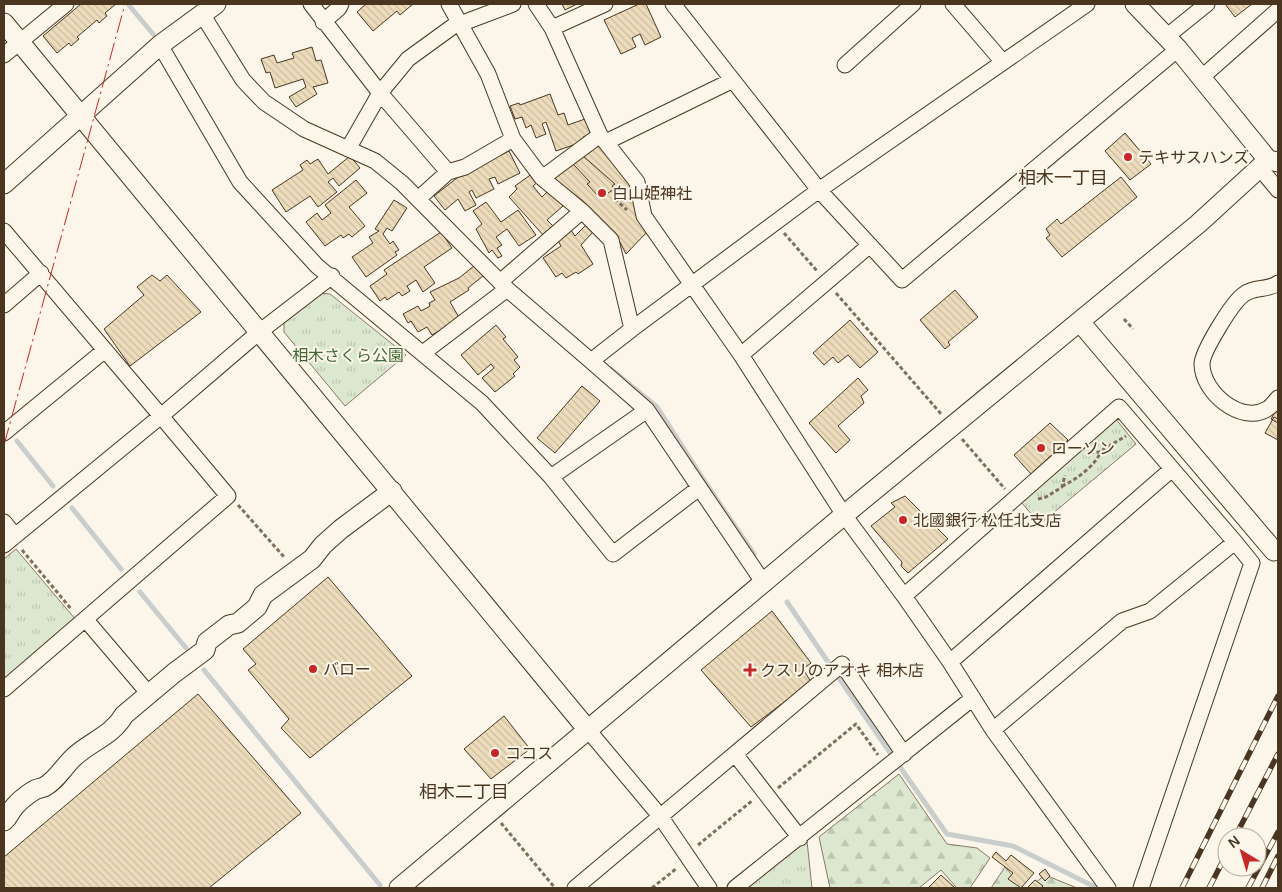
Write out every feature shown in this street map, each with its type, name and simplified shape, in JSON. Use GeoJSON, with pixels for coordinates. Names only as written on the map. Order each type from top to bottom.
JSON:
{"type":"FeatureCollection","features":[{"type":"Feature","properties":{"kind":"street"},"geometry":{"type":"LineString","coordinates":[[4,55],[66,4]]}},
{"type":"Feature","properties":{"kind":"street"},"geometry":{"type":"LineString","coordinates":[[311,4],[323,22],[380,93],[448,172]]}},
{"type":"Feature","properties":{"kind":"street"},"geometry":{"type":"LineString","coordinates":[[323,22],[339,8],[340,4]]}},
{"type":"Feature","properties":{"kind":"street"},"geometry":{"type":"LineString","coordinates":[[449,4],[488,74],[513,139],[542,178],[582,211],[611,240],[632,329]]}},
{"type":"Feature","properties":{"kind":"street"},"geometry":{"type":"LineString","coordinates":[[348,149],[380,93],[408,59],[459,23],[513,4]]}},
{"type":"Feature","properties":{"kind":"street"},"geometry":{"type":"LineString","coordinates":[[536,4],[552,28],[603,139],[637,182],[644,216],[741,355],[844,515],[950,662],[993,730],[1108,888]]}},
{"type":"Feature","properties":{"kind":"street"},"geometry":{"type":"LineString","coordinates":[[552,28],[605,4]]}},
{"type":"Feature","properties":{"kind":"street"},"geometry":{"type":"LineString","coordinates":[[845,66],[913,4]]}},
{"type":"Feature","properties":{"kind":"street"},"geometry":{"type":"LineString","coordinates":[[953,4],[1003,62]]}},
{"type":"Feature","properties":{"kind":"street"},"geometry":{"type":"LineString","coordinates":[[591,361],[819,190],[1087,4]]}},
{"type":"Feature","properties":{"kind":"street"},"geometry":{"type":"LineString","coordinates":[[1135,4],[1172,43],[1268,163],[1278,190]]}},
{"type":"Feature","properties":{"kind":"street"},"geometry":{"type":"LineString","coordinates":[[681,6],[733,80],[819,190],[902,280],[1172,43],[1207,4]]}},
{"type":"Feature","properties":{"kind":"street"},"geometry":{"type":"LineString","coordinates":[[4,184],[160,45],[209,9],[243,80],[264,102],[304,129],[375,161],[418,199],[503,285],[647,410],[763,582]]}},
{"type":"Feature","properties":{"kind":"street"},"geometry":{"type":"LineString","coordinates":[[1201,78],[1278,10]]}},
{"type":"Feature","properties":{"kind":"street"},"geometry":{"type":"LineString","coordinates":[[4,23],[258,333],[392,490],[660,816],[709,888]]}},
{"type":"Feature","properties":{"kind":"street"},"geometry":{"type":"LineString","coordinates":[[160,45],[240,182],[317,266],[332,276],[482,403],[551,477],[613,554],[700,488]]}},
{"type":"Feature","properties":{"kind":"street"},"geometry":{"type":"LineString","coordinates":[[542,178],[603,139],[733,80]]}},
{"type":"Feature","properties":{"kind":"street"},"geometry":{"type":"LineString","coordinates":[[418,199],[448,172],[465,167],[513,139]]}},
{"type":"Feature","properties":{"kind":"street"},"geometry":{"type":"LineString","coordinates":[[399,888],[844,515],[957,433],[1080,322],[1268,163]]}},
{"type":"Feature","properties":{"kind":"street"},"geometry":{"type":"LineString","coordinates":[[423,353],[503,285],[582,211]]}},
{"type":"Feature","properties":{"kind":"street"},"geometry":{"type":"LineString","coordinates":[[4,231],[228,496],[4,689]]}},
{"type":"Feature","properties":{"kind":"street"},"geometry":{"type":"LineString","coordinates":[[741,355],[870,245]]}},
{"type":"Feature","properties":{"kind":"street"},"geometry":{"type":"LineString","coordinates":[[4,305],[41,273]]}},
{"type":"Feature","properties":{"kind":"street"},"geometry":{"type":"LineString","coordinates":[[4,522],[10,540],[161,416],[258,333],[332,276]]}},
{"type":"Feature","properties":{"kind":"street"},"geometry":{"type":"LineString","coordinates":[[1277,286],[1254,288],[1243,295],[1226,315],[1202,362],[1206,383],[1220,400],[1248,413],[1267,409],[1278,398]]}},
{"type":"Feature","properties":{"kind":"street"},"geometry":{"type":"LineString","coordinates":[[1080,322],[1274,551]]}},
{"type":"Feature","properties":{"kind":"street"},"geometry":{"type":"LineString","coordinates":[[4,433],[105,350]]}},
{"type":"Feature","properties":{"kind":"street"},"geometry":{"type":"LineString","coordinates":[[904,596],[1119,407],[1235,542],[1252,563],[1141,888]]}},
{"type":"Feature","properties":{"kind":"street"},"geometry":{"type":"LineString","coordinates":[[551,477],[647,410]]}},
{"type":"Feature","properties":{"kind":"street"},"geometry":{"type":"LineString","coordinates":[[950,662],[1172,469]]}},
{"type":"Feature","properties":{"kind":"street"},"geometry":{"type":"LineString","coordinates":[[4,821],[10,816],[14,807],[35,788],[44,787],[90,743],[98,742],[149,694],[205,650],[207,642],[229,625],[238,623],[257,607],[263,595],[283,578],[297,571],[312,559],[323,545],[341,529],[392,490]]}},
{"type":"Feature","properties":{"kind":"street"},"geometry":{"type":"LineString","coordinates":[[993,730],[1122,621],[1150,611],[1235,542]]}},
{"type":"Feature","properties":{"kind":"street"},"geometry":{"type":"LineString","coordinates":[[84,621],[149,694]]}},
{"type":"Feature","properties":{"kind":"street"},"geometry":{"type":"LineString","coordinates":[[574,888],[842,664],[904,754]]}},
{"type":"Feature","properties":{"kind":"street"},"geometry":{"type":"LineString","coordinates":[[735,888],[974,698]]}},
{"type":"Feature","properties":{"kind":"street"},"geometry":{"type":"LineString","coordinates":[[735,754],[800,838]]}},
{"type":"Feature","properties":{"kind":"path"},"geometry":{"type":"LineString","coordinates":[[775,223],[1013,499]]}},
{"type":"Feature","properties":{"kind":"path"},"geometry":{"type":"LineString","coordinates":[[1124,319],[1133,330]]}},
{"type":"Feature","properties":{"kind":"path"},"geometry":{"type":"LineString","coordinates":[[1082,458],[1101,450],[1136,428]]}},
{"type":"Feature","properties":{"kind":"path"},"geometry":{"type":"LineString","coordinates":[[1035,500],[1046,497],[1071,482],[1099,458],[1101,450]]}},
{"type":"Feature","properties":{"kind":"path"},"geometry":{"type":"LineString","coordinates":[[1062,487],[1063,478],[1067,472]]}},
{"type":"Feature","properties":{"kind":"path"},"geometry":{"type":"LineString","coordinates":[[228,496],[297,571]]}},
{"type":"Feature","properties":{"kind":"path"},"geometry":{"type":"LineString","coordinates":[[10,540],[84,621]]}},
{"type":"Feature","properties":{"kind":"path"},"geometry":{"type":"LineString","coordinates":[[652,888],[687,857],[856,724],[887,769]]}},
{"type":"Feature","properties":{"kind":"path"},"geometry":{"type":"LineString","coordinates":[[492,811],[555,888]]}},
{"type":"Feature","properties":{"kind":"green space","name":"相木さくら公園"},"geometry":{"type":"Polygon","coordinates":[[[320,293],[330,294],[406,355],[345,406],[284,332],[284,322],[320,293]]]}},
{"type":"Feature","properties":{"kind":"green space"},"geometry":{"type":"Polygon","coordinates":[[[1115,418],[1136,444],[1040,524],[1020,501],[1115,418]]]}},
{"type":"Feature","properties":{"kind":"green space"},"geometry":{"type":"Polygon","coordinates":[[[16,549],[76,620],[4,680],[4,559],[16,549]]]}},
{"type":"Feature","properties":{"kind":"green space"},"geometry":{"type":"Polygon","coordinates":[[[899,774],[947,844],[977,848],[990,858],[970,888],[957,888],[941,870],[919,888],[830,888],[819,837],[899,774]]]}},
{"type":"Feature","properties":{"kind":"green space"},"geometry":{"type":"Polygon","coordinates":[[[807,841],[812,888],[746,888],[807,841]]]}},
{"type":"Feature","properties":{"kind":"green space"},"geometry":{"type":"Polygon","coordinates":[[[1005,867],[1023,888],[991,888],[1005,867]]]}},
{"type":"Feature","properties":{"kind":"green space"},"geometry":{"type":"Polygon","coordinates":[[[1045,875],[1077,888],[1029,888],[1045,875]]]}},
{"type":"Feature","properties":{"kind":"building"},"geometry":{"type":"Polygon","coordinates":[[[81,4],[116,4],[105,13],[107,16],[99,23],[97,20],[77,37],[79,39],[71,46],[69,43],[57,53],[43,36],[81,4]]]}},
{"type":"Feature","properties":{"kind":"building"},"geometry":{"type":"Polygon","coordinates":[[[366,4],[413,4],[400,15],[397,11],[373,31],[357,12],[366,4]]]}},
{"type":"Feature","properties":{"kind":"building"},"geometry":{"type":"Polygon","coordinates":[[[562,4],[577,4],[565,10],[562,4]]]}},
{"type":"Feature","properties":{"kind":"building"},"geometry":{"type":"Polygon","coordinates":[[[639,4],[646,4],[661,37],[645,45],[640,34],[632,38],[636,47],[621,54],[604,20],[639,4]]]}},
{"type":"Feature","properties":{"kind":"building"},"geometry":{"type":"Polygon","coordinates":[[[1225,4],[1252,4],[1235,17],[1225,4]]]}},
{"type":"Feature","properties":{"kind":"building"},"geometry":{"type":"Polygon","coordinates":[[[312,47],[316,61],[321,60],[328,83],[313,87],[317,94],[296,107],[289,97],[306,87],[303,79],[275,88],[270,72],[266,73],[261,59],[274,55],[277,63],[294,58],[292,53],[312,47]]]}},
{"type":"Feature","properties":{"kind":"building"},"geometry":{"type":"Polygon","coordinates":[[[550,94],[558,115],[564,113],[568,125],[585,119],[591,134],[583,137],[585,141],[556,151],[546,122],[542,124],[546,134],[536,138],[531,125],[526,128],[522,117],[515,119],[510,106],[519,103],[520,105],[550,94]]]}},
{"type":"Feature","properties":{"kind":"building","name":"テキサスハンズ"},"geometry":{"type":"Polygon","coordinates":[[[1125,133],[1151,164],[1130,180],[1105,151],[1125,133]]]}},
{"type":"Feature","properties":{"kind":"building","name":"白山姫神社"},"geometry":{"type":"Polygon","coordinates":[[[594,144],[600,146],[631,184],[647,232],[626,254],[620,242],[584,202],[552,177],[594,144]]]}},
{"type":"Feature","properties":{"kind":"building"},"geometry":{"type":"Polygon","coordinates":[[[509,151],[520,173],[498,184],[495,177],[489,179],[494,189],[476,198],[472,190],[469,192],[476,205],[465,211],[458,199],[445,210],[434,196],[462,174],[509,151]]]}},
{"type":"Feature","properties":{"kind":"building"},"geometry":{"type":"Polygon","coordinates":[[[350,156],[360,168],[339,186],[333,178],[328,182],[337,192],[318,207],[310,196],[286,212],[272,190],[303,170],[300,165],[307,160],[310,164],[318,159],[328,174],[350,156]]]}},
{"type":"Feature","properties":{"kind":"building"},"geometry":{"type":"Polygon","coordinates":[[[583,156],[615,184],[612,186],[614,189],[604,196],[602,193],[599,197],[587,184],[590,182],[573,164],[583,156]]]}},
{"type":"Feature","properties":{"kind":"building"},"geometry":{"type":"Polygon","coordinates":[[[533,173],[540,180],[533,186],[542,197],[549,190],[563,206],[547,220],[554,227],[544,236],[509,197],[517,189],[515,186],[533,173]]]}},
{"type":"Feature","properties":{"kind":"building"},"geometry":{"type":"Polygon","coordinates":[[[1121,177],[1137,197],[1062,257],[1046,238],[1050,235],[1046,229],[1057,219],[1061,224],[1121,177]]]}},
{"type":"Feature","properties":{"kind":"building"},"geometry":{"type":"Polygon","coordinates":[[[356,180],[367,193],[349,207],[365,226],[352,237],[349,234],[343,238],[341,235],[325,246],[306,222],[317,213],[322,220],[331,213],[325,205],[356,180]]]}},
{"type":"Feature","properties":{"kind":"building"},"geometry":{"type":"Polygon","coordinates":[[[394,200],[407,208],[392,231],[387,228],[383,234],[390,244],[393,241],[399,250],[395,252],[397,255],[366,277],[352,257],[373,243],[369,237],[379,231],[375,229],[394,200]]]}},
{"type":"Feature","properties":{"kind":"building"},"geometry":{"type":"Polygon","coordinates":[[[486,202],[501,222],[518,210],[536,235],[519,246],[507,229],[496,237],[502,245],[497,248],[502,256],[498,258],[492,250],[489,253],[476,229],[482,224],[473,211],[486,202]]]}},
{"type":"Feature","properties":{"kind":"building"},"geometry":{"type":"Polygon","coordinates":[[[586,225],[593,232],[581,245],[593,264],[578,274],[576,272],[566,278],[562,273],[556,277],[543,258],[561,246],[557,239],[571,230],[575,236],[586,225]]]}},
{"type":"Feature","properties":{"kind":"building"},"geometry":{"type":"Polygon","coordinates":[[[441,232],[452,248],[424,267],[435,283],[423,292],[416,280],[407,286],[410,291],[402,296],[399,292],[387,300],[385,297],[380,301],[370,286],[387,274],[384,270],[441,232]]]}},
{"type":"Feature","properties":{"kind":"building"},"geometry":{"type":"Polygon","coordinates":[[[474,266],[483,276],[468,288],[469,290],[450,302],[460,319],[432,335],[427,327],[418,332],[411,321],[408,323],[403,314],[418,306],[421,311],[430,306],[429,303],[435,300],[430,292],[459,278],[474,266]]]}},
{"type":"Feature","properties":{"kind":"building"},"geometry":{"type":"Polygon","coordinates":[[[152,275],[160,281],[167,275],[201,312],[130,366],[104,329],[144,295],[137,287],[152,275]]]}},
{"type":"Feature","properties":{"kind":"building"},"geometry":{"type":"Polygon","coordinates":[[[955,290],[978,317],[948,342],[950,345],[945,349],[920,320],[955,290]]]}},
{"type":"Feature","properties":{"kind":"building"},"geometry":{"type":"Polygon","coordinates":[[[850,320],[878,352],[860,368],[848,355],[838,363],[833,357],[824,365],[813,353],[850,320]]]}},
{"type":"Feature","properties":{"kind":"building"},"geometry":{"type":"Polygon","coordinates":[[[496,325],[506,337],[503,339],[518,357],[514,360],[520,367],[513,374],[515,376],[495,392],[482,378],[494,368],[491,364],[478,375],[461,355],[496,325]]]}},
{"type":"Feature","properties":{"kind":"building"},"geometry":{"type":"Polygon","coordinates":[[[858,378],[868,390],[861,396],[864,403],[838,426],[850,440],[836,453],[809,423],[858,378]]]}},
{"type":"Feature","properties":{"kind":"building"},"geometry":{"type":"Polygon","coordinates":[[[582,386],[600,401],[555,453],[537,438],[582,386]]]}},
{"type":"Feature","properties":{"kind":"building"},"geometry":{"type":"Polygon","coordinates":[[[1278,407],[1278,423],[1271,419],[1278,407]]]}},
{"type":"Feature","properties":{"kind":"building"},"geometry":{"type":"Polygon","coordinates":[[[1274,417],[1278,419],[1278,440],[1265,433],[1274,417]]]}},
{"type":"Feature","properties":{"kind":"building","name":"ローソン"},"geometry":{"type":"Polygon","coordinates":[[[1050,423],[1068,440],[1031,474],[1014,455],[1050,423]]]}},
{"type":"Feature","properties":{"kind":"building"},"geometry":{"type":"Polygon","coordinates":[[[905,496],[948,539],[908,573],[901,566],[902,562],[871,526],[895,507],[891,503],[905,496]]]}},
{"type":"Feature","properties":{"kind":"building"},"geometry":{"type":"Polygon","coordinates":[[[328,577],[412,676],[310,758],[281,728],[289,719],[248,670],[256,664],[243,649],[328,577]]]}},
{"type":"Feature","properties":{"kind":"building"},"geometry":{"type":"Polygon","coordinates":[[[772,611],[811,663],[803,669],[811,682],[751,727],[701,670],[772,611]]]}},
{"type":"Feature","properties":{"kind":"building"},"geometry":{"type":"Polygon","coordinates":[[[198,694],[301,813],[209,888],[4,888],[4,857],[198,694]]]}},
{"type":"Feature","properties":{"kind":"building"},"geometry":{"type":"Polygon","coordinates":[[[504,716],[530,749],[491,779],[464,749],[504,716]]]}},
{"type":"Feature","properties":{"kind":"building"},"geometry":{"type":"Polygon","coordinates":[[[996,852],[1006,861],[1011,855],[1034,873],[1021,888],[1008,879],[1013,873],[992,857],[996,852]]]}},
{"type":"Feature","properties":{"kind":"building"},"geometry":{"type":"Polygon","coordinates":[[[1045,869],[1050,876],[1045,881],[1039,874],[1045,869]]]}},
{"type":"Feature","properties":{"kind":"building"},"geometry":{"type":"Polygon","coordinates":[[[941,875],[955,888],[928,888],[941,875]]]}},
{"type":"Feature","properties":{"kind":"building"},"geometry":{"type":"Polygon","coordinates":[[[1035,880],[1043,886],[1041,888],[1027,888],[1035,880]]]}},
{"type":"Feature","properties":{"kind":"waterway"},"geometry":{"type":"LineString","coordinates":[[128,4],[153,34]]}},
{"type":"Feature","properties":{"kind":"waterway"},"geometry":{"type":"LineString","coordinates":[[612,370],[657,407],[754,554]]}},
{"type":"Feature","properties":{"kind":"waterway"},"geometry":{"type":"LineString","coordinates":[[17,441],[53,486]]}},
{"type":"Feature","properties":{"kind":"waterway"},"geometry":{"type":"LineString","coordinates":[[72,508],[121,569]]}},
{"type":"Feature","properties":{"kind":"waterway"},"geometry":{"type":"LineString","coordinates":[[140,592],[186,648]]}},
{"type":"Feature","properties":{"kind":"waterway"},"geometry":{"type":"LineString","coordinates":[[787,602],[893,757]]}},
{"type":"Feature","properties":{"kind":"waterway"},"geometry":{"type":"LineString","coordinates":[[204,670],[380,885]]}},
{"type":"Feature","properties":{"kind":"waterway"},"geometry":{"type":"LineString","coordinates":[[900,767],[947,834],[1013,846],[1097,888]]}},
{"type":"Feature","properties":{"kind":"railway"},"geometry":{"type":"LineString","coordinates":[[1182,888],[1278,696]]}},
{"type":"Feature","properties":{"kind":"railway"},"geometry":{"type":"LineString","coordinates":[[1240,827],[1278,754]]}},
{"type":"Feature","properties":{"kind":"railway"},"geometry":{"type":"LineString","coordinates":[[1248,888],[1278,832]]}},
{"type":"Feature","properties":{"kind":"railway"},"geometry":{"type":"LineString","coordinates":[[1262,888],[1278,856]]}},
{"type":"Feature","properties":{"kind":"railway"},"geometry":{"type":"LineString","coordinates":[[1209,888],[1217,872]]}},
{"type":"Feature","properties":{"kind":"power"},"geometry":{"type":"LineString","coordinates":[[4,445],[125,4]]}},
{"type":"Feature","properties":{"kind":"place","name":"テキサスハンズ"},"geometry":{"type":"Point","coordinates":[1128,157]}},
{"type":"Feature","properties":{"kind":"place","name":"白山姫神社"},"geometry":{"type":"Point","coordinates":[602,193]}},
{"type":"Feature","properties":{"kind":"place","name":"ローソン"},"geometry":{"type":"Point","coordinates":[1041,448]}},
{"type":"Feature","properties":{"kind":"place","name":"北國銀行 松任北支店"},"geometry":{"type":"Point","coordinates":[903,520]}},
{"type":"Feature","properties":{"kind":"place","name":"バロー"},"geometry":{"type":"Point","coordinates":[313,669]}},
{"type":"Feature","properties":{"kind":"place","name":"クスリのアオキ 相木店"},"geometry":{"type":"Point","coordinates":[750,670]}},
{"type":"Feature","properties":{"kind":"place","name":"ココス"},"geometry":{"type":"Point","coordinates":[495,753]}},
{"type":"Feature","properties":{"kind":"district","name":"相木一丁目"},"geometry":{"type":"Point","coordinates":[1063,178]}},
{"type":"Feature","properties":{"kind":"district","name":"相木二丁目"},"geometry":{"type":"Point","coordinates":[464,792]}}]}
